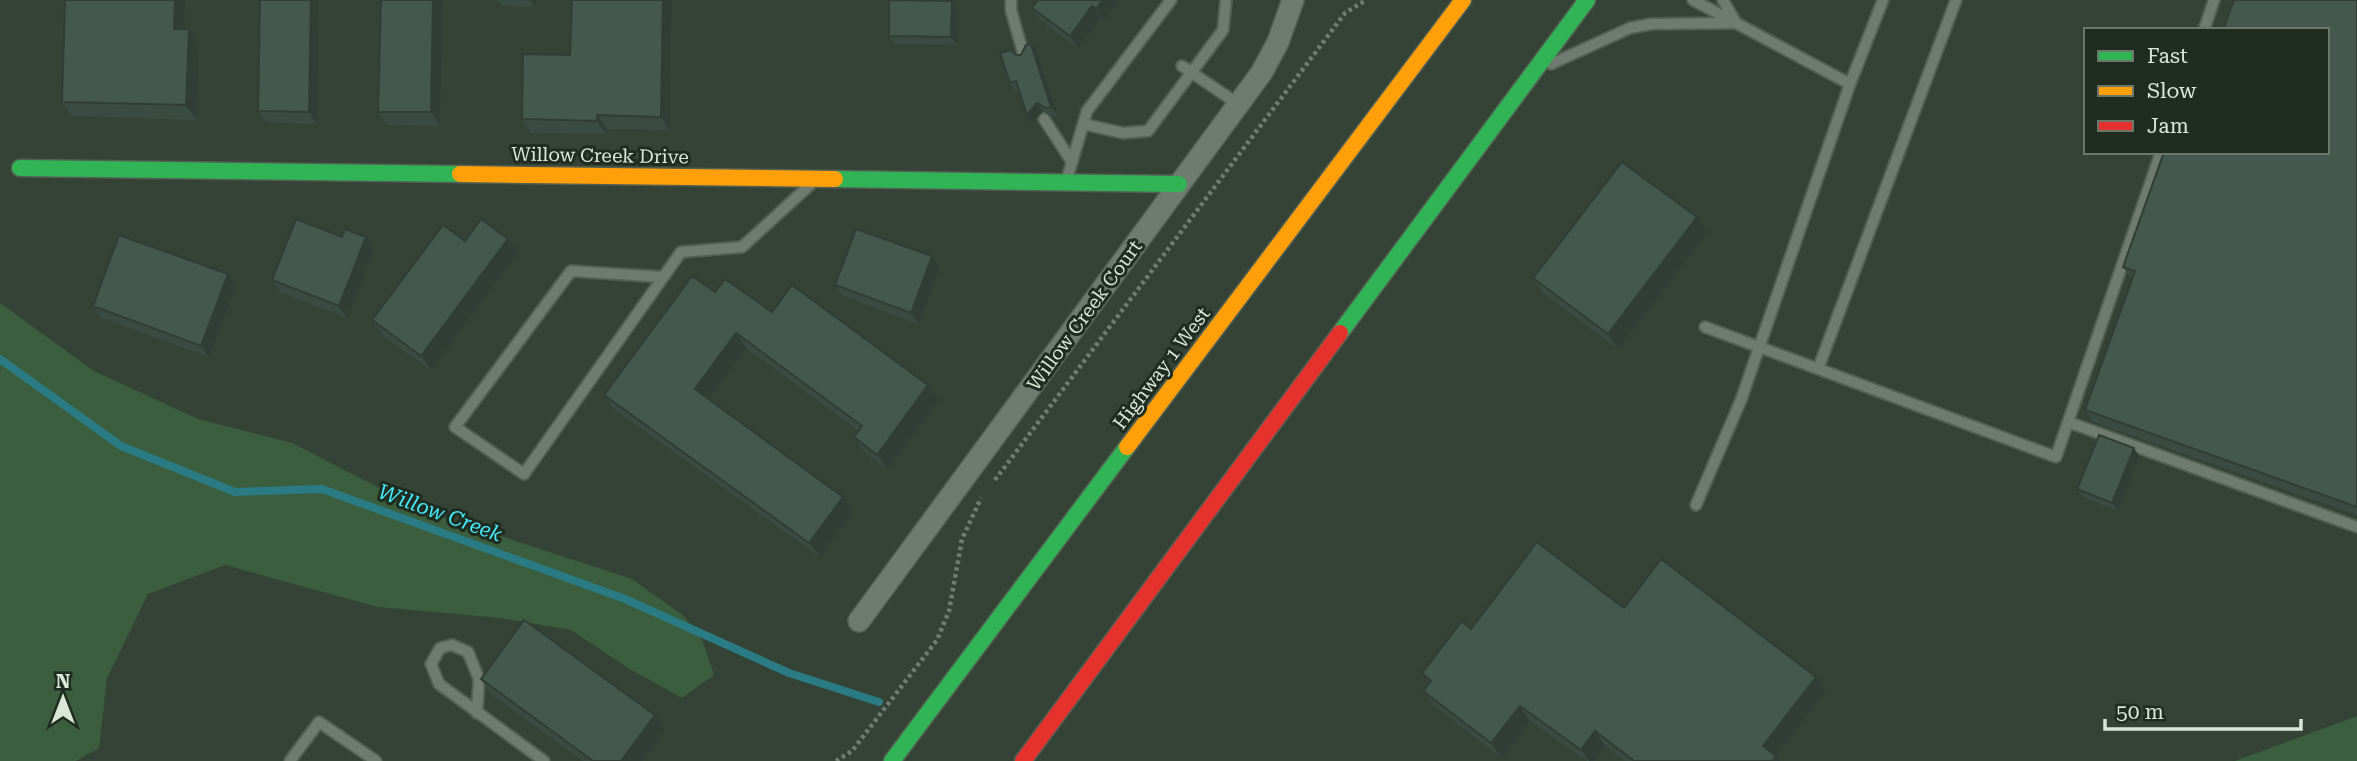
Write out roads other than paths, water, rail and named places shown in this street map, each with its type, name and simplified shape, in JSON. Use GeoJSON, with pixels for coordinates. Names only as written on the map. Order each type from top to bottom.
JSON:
{"type":"FeatureCollection","features":[{"type":"Feature","properties":{"kind":"main road","name":"Highway 1 West"},"geometry":{"type":"LineString","coordinates":[[892,761],[1463,0]]}},
{"type":"Feature","properties":{"kind":"main road"},"geometry":{"type":"LineString","coordinates":[[1023,761],[1587,0]]}},
{"type":"Feature","properties":{"kind":"main road","name":"Willow Creek Drive"},"geometry":{"type":"LineString","coordinates":[[20,168],[1179,184]]}},
{"type":"Feature","properties":{"kind":"street","name":"Willow Creek Court"},"geometry":{"type":"LineString","coordinates":[[859,621],[1262,72],[1278,42],[1293,0]]}},
{"type":"Feature","properties":{"kind":"lane"},"geometry":{"type":"LineString","coordinates":[[1011,0],[1011,10],[1024,56]]}},
{"type":"Feature","properties":{"kind":"lane"},"geometry":{"type":"LineString","coordinates":[[1066,182],[1092,103],[1144,39],[1171,0]]}},
{"type":"Feature","properties":{"kind":"lane"},"geometry":{"type":"LineString","coordinates":[[1083,124],[1123,133],[1148,131],[1223,30],[1226,0]]}},
{"type":"Feature","properties":{"kind":"lane"},"geometry":{"type":"LineString","coordinates":[[1693,0],[1850,84]]}},
{"type":"Feature","properties":{"kind":"lane"},"geometry":{"type":"LineString","coordinates":[[1723,0],[1736,23]]}},
{"type":"Feature","properties":{"kind":"lane"},"geometry":{"type":"LineString","coordinates":[[1696,505],[1760,347],[1850,84],[1884,0]]}},
{"type":"Feature","properties":{"kind":"lane"},"geometry":{"type":"LineString","coordinates":[[1818,369],[1956,0]]}},
{"type":"Feature","properties":{"kind":"lane"},"geometry":{"type":"LineString","coordinates":[[2205,28],[2214,0]]}},
{"type":"Feature","properties":{"kind":"lane"},"geometry":{"type":"LineString","coordinates":[[1534,71],[1630,28],[1663,23],[1736,23]]}},
{"type":"Feature","properties":{"kind":"lane"},"geometry":{"type":"LineString","coordinates":[[1182,66],[1238,104]]}},
{"type":"Feature","properties":{"kind":"lane"},"geometry":{"type":"LineString","coordinates":[[1044,119],[1072,162]]}},
{"type":"Feature","properties":{"kind":"lane"},"geometry":{"type":"LineString","coordinates":[[1705,327],[2056,457],[2160,154]]}},
{"type":"Feature","properties":{"kind":"lane"},"geometry":{"type":"LineString","coordinates":[[663,277],[571,271],[455,427],[524,474],[681,252],[741,247],[815,179]]}},
{"type":"Feature","properties":{"kind":"lane"},"geometry":{"type":"LineString","coordinates":[[2068,422],[2357,527]]}},
{"type":"Feature","properties":{"kind":"lane"},"geometry":{"type":"LineString","coordinates":[[477,713],[479,679],[468,652],[452,645],[440,648],[431,664],[439,684],[477,713],[544,761]]}},
{"type":"Feature","properties":{"kind":"lane"},"geometry":{"type":"LineString","coordinates":[[290,761],[319,722],[376,761]]}},
{"type":"Feature","properties":{"kind":"waterway","name":"Willow Creek"},"geometry":{"type":"LineString","coordinates":[[0,359],[121,446],[235,492],[322,489],[625,599],[789,673],[879,702]]}}]}
